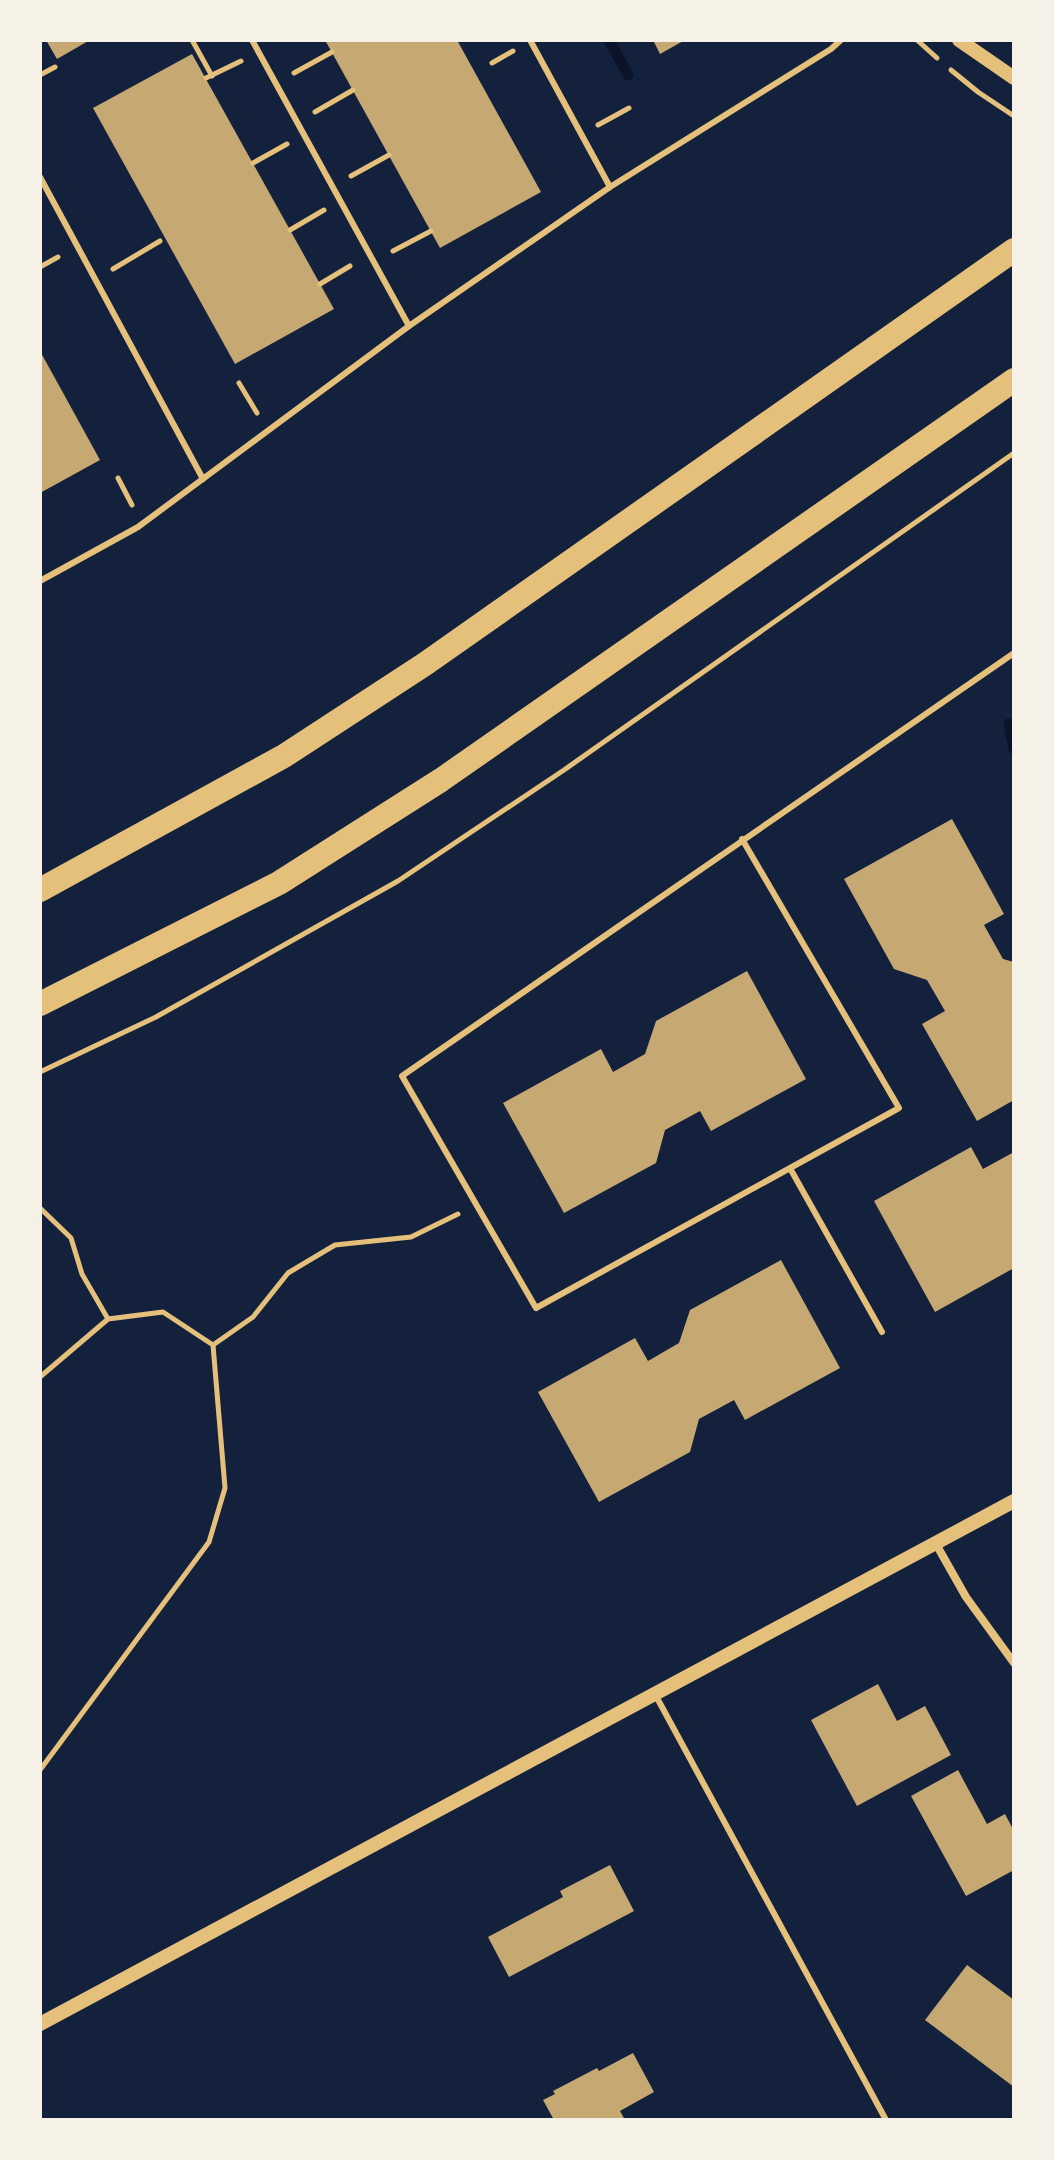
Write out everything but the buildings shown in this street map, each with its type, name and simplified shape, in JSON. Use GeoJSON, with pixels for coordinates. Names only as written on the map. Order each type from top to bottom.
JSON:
{"type":"FeatureCollection","features":[{"type":"Feature","properties":{"kind":"highway"},"geometry":{"type":"LineString","coordinates":[[40,890],[284,756],[425,664],[1014,250]]}},
{"type":"Feature","properties":{"kind":"highway"},"geometry":{"type":"LineString","coordinates":[[40,1004],[279,883],[441,780],[1014,380]]}},
{"type":"Feature","properties":{"kind":"street"},"geometry":{"type":"LineString","coordinates":[[959,40],[1014,78]]}},
{"type":"Feature","properties":{"kind":"street"},"geometry":{"type":"LineString","coordinates":[[40,2024],[1014,1501]]}},
{"type":"Feature","properties":{"kind":"street"},"geometry":{"type":"LineString","coordinates":[[936,1544],[966,1597],[1014,1663]]}},
{"type":"Feature","properties":{"kind":"lane"},"geometry":{"type":"LineString","coordinates":[[261,40],[253,42],[409,326]]}},
{"type":"Feature","properties":{"kind":"lane"},"geometry":{"type":"LineString","coordinates":[[530,40],[610,187]]}},
{"type":"Feature","properties":{"kind":"lane"},"geometry":{"type":"LineString","coordinates":[[40,581],[138,527],[409,326],[610,187],[819,57],[841,40]]}},
{"type":"Feature","properties":{"kind":"lane"},"geometry":{"type":"LineString","coordinates":[[40,177],[203,479]]}},
{"type":"Feature","properties":{"kind":"lane"},"geometry":{"type":"LineString","coordinates":[[742,839],[899,1108],[536,1308],[402,1076],[742,839],[1014,653]]}},
{"type":"Feature","properties":{"kind":"lane"},"geometry":{"type":"LineString","coordinates":[[791,1170],[882,1332]]}},
{"type":"Feature","properties":{"kind":"lane"},"geometry":{"type":"LineString","coordinates":[[654,1692],[886,2120]]}},
{"type":"Feature","properties":{"kind":"path"},"geometry":{"type":"LineString","coordinates":[[192,40],[209,77],[258,52]]}},
{"type":"Feature","properties":{"kind":"path"},"geometry":{"type":"LineString","coordinates":[[917,40],[978,92],[1014,116]]}},
{"type":"Feature","properties":{"kind":"path"},"geometry":{"type":"LineString","coordinates":[[275,83],[332,52]]}},
{"type":"Feature","properties":{"kind":"path"},"geometry":{"type":"LineString","coordinates":[[40,75],[55,67]]}},
{"type":"Feature","properties":{"kind":"path"},"geometry":{"type":"LineString","coordinates":[[297,123],[353,90]]}},
{"type":"Feature","properties":{"kind":"path"},"geometry":{"type":"LineString","coordinates":[[601,123],[629,108]]}},
{"type":"Feature","properties":{"kind":"path"},"geometry":{"type":"LineString","coordinates":[[253,163],[303,134]]}},
{"type":"Feature","properties":{"kind":"path"},"geometry":{"type":"LineString","coordinates":[[332,186],[389,155]]}},
{"type":"Feature","properties":{"kind":"path"},"geometry":{"type":"LineString","coordinates":[[290,230],[340,201]]}},
{"type":"Feature","properties":{"kind":"path"},"geometry":{"type":"LineString","coordinates":[[320,284],[431,231]]}},
{"type":"Feature","properties":{"kind":"path"},"geometry":{"type":"LineString","coordinates":[[96,280],[160,241]]}},
{"type":"Feature","properties":{"kind":"path"},"geometry":{"type":"LineString","coordinates":[[40,267],[58,257]]}},
{"type":"Feature","properties":{"kind":"path"},"geometry":{"type":"LineString","coordinates":[[239,383],[268,431]]}},
{"type":"Feature","properties":{"kind":"path"},"geometry":{"type":"LineString","coordinates":[[40,1072],[156,1017],[398,881],[564,770],[1014,453]]}},
{"type":"Feature","properties":{"kind":"path"},"geometry":{"type":"LineString","coordinates":[[118,478],[132,505]]}},
{"type":"Feature","properties":{"kind":"path"},"geometry":{"type":"LineString","coordinates":[[213,1345],[253,1317],[288,1273],[335,1245],[411,1237],[477,1204]]}},
{"type":"Feature","properties":{"kind":"path"},"geometry":{"type":"LineString","coordinates":[[40,1208],[71,1238],[82,1274],[108,1319]]}},
{"type":"Feature","properties":{"kind":"path"},"geometry":{"type":"LineString","coordinates":[[40,1377],[108,1319],[163,1312],[213,1345]]}},
{"type":"Feature","properties":{"kind":"path"},"geometry":{"type":"LineString","coordinates":[[40,1770],[209,1542],[225,1488],[213,1345]]}},
{"type":"Feature","properties":{"kind":"waterway"},"geometry":{"type":"LineString","coordinates":[[609,40],[628,75]]}},
{"type":"Feature","properties":{"kind":"waterway"},"geometry":{"type":"LineString","coordinates":[[1009,724],[1014,749]]}}]}
